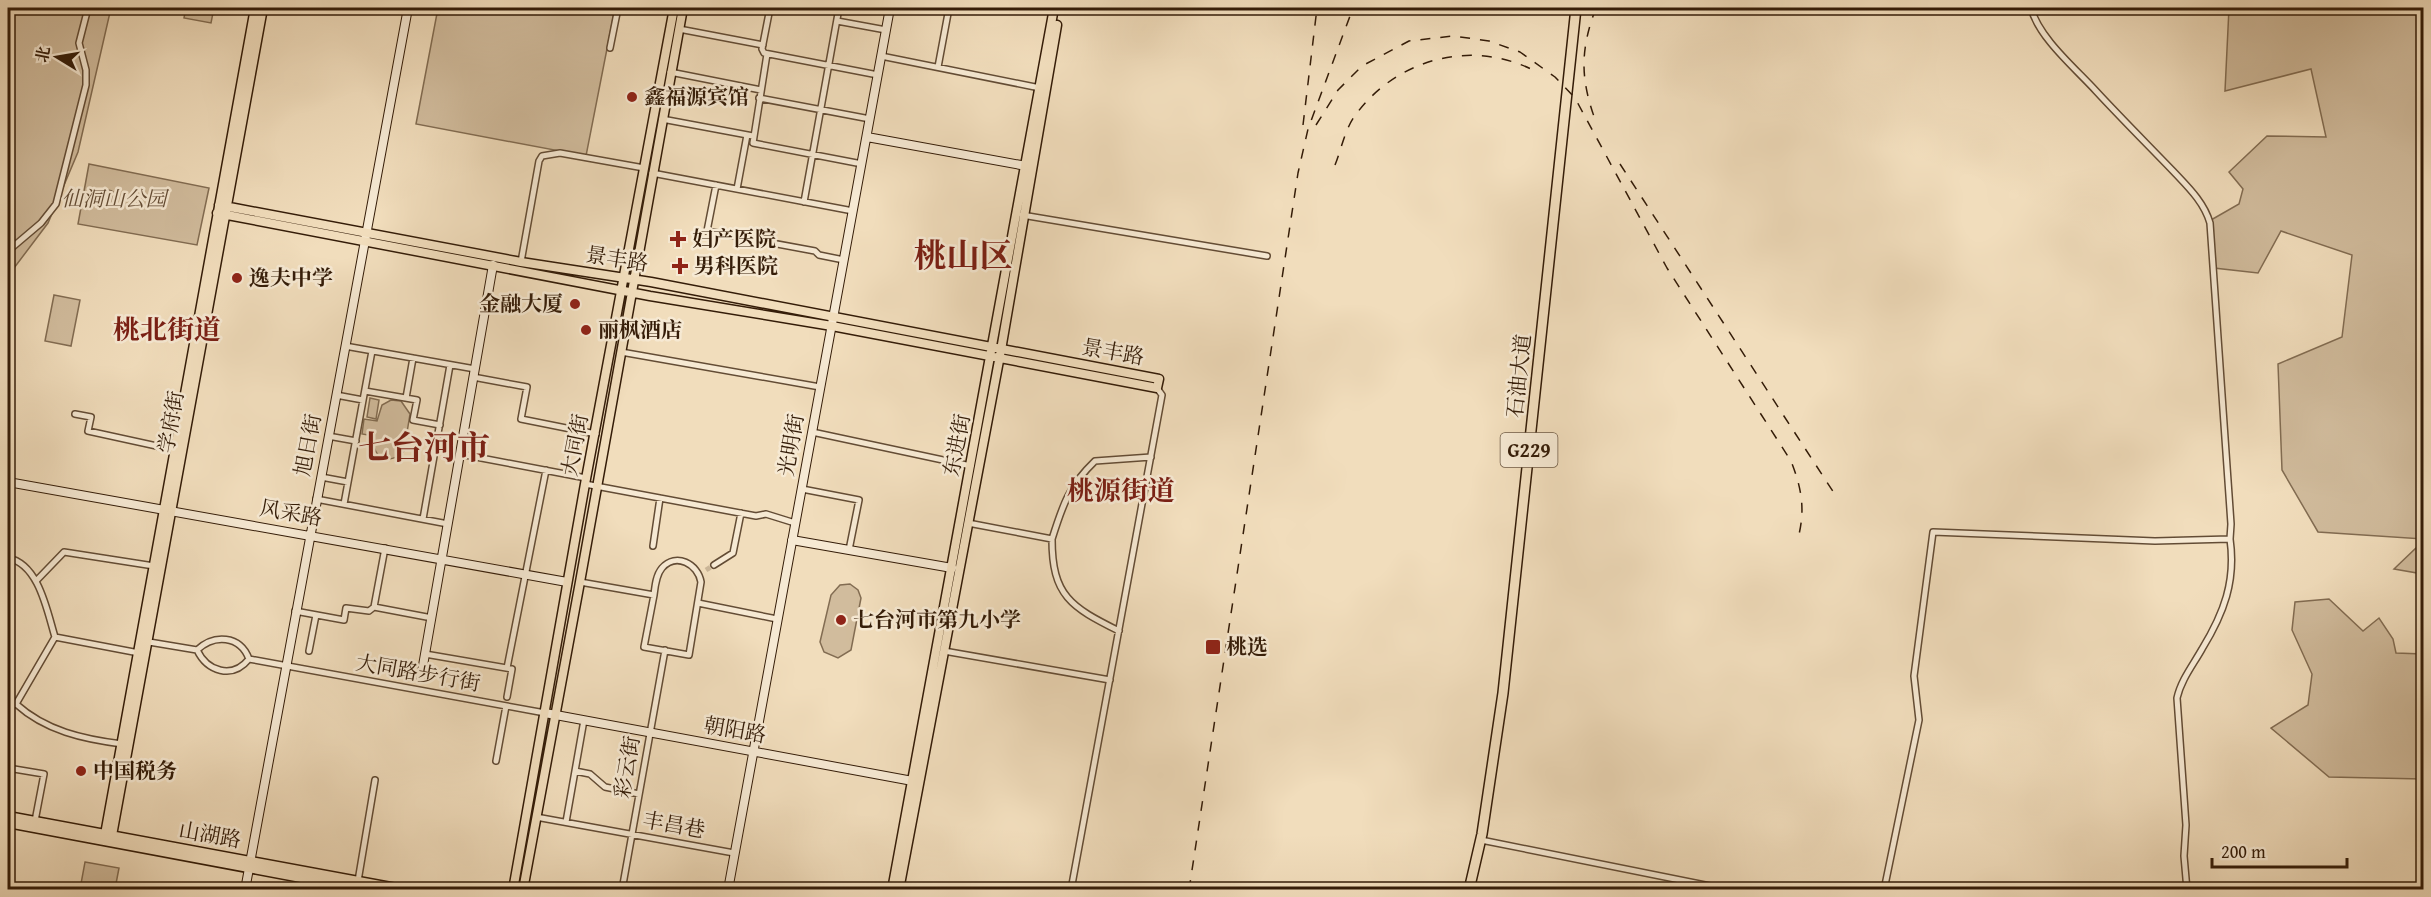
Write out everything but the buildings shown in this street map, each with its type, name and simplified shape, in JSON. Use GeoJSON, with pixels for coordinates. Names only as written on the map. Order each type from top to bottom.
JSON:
{"type":"FeatureCollection","features":[{"type":"Feature","properties":{"kind":"highway","name":"石油大道"},"geometry":{"type":"LineString","coordinates":[[1469,890],[1481,840],[1494,763],[1576,8]]}},
{"type":"Feature","properties":{"kind":"main road","name":"学府街"},"geometry":{"type":"LineString","coordinates":[[108,838],[122,744],[149,642],[169,510],[255,8]]}},
{"type":"Feature","properties":{"kind":"main road","name":"学府街"},"geometry":{"type":"LineString","coordinates":[[108,838],[137,682],[139,652],[154,566],[169,510],[175,450],[263,8]]}},
{"type":"Feature","properties":{"kind":"main road","name":"旭日街"},"geometry":{"type":"LineString","coordinates":[[245,890],[408,8]]}},
{"type":"Feature","properties":{"kind":"main road","name":"大同街"},"geometry":{"type":"LineString","coordinates":[[513,890],[586,481],[627,291],[674,8]]}},
{"type":"Feature","properties":{"kind":"main road","name":"大同街"},"geometry":{"type":"LineString","coordinates":[[648,171],[662,119],[682,8]]}},
{"type":"Feature","properties":{"kind":"main road","name":"光明街"},"geometry":{"type":"LineString","coordinates":[[728,890],[890,8]]}},
{"type":"Feature","properties":{"kind":"main road","name":"东进街"},"geometry":{"type":"LineString","coordinates":[[1021,215],[1026,166],[1054,8]]}},
{"type":"Feature","properties":{"kind":"main road","name":"东进街"},"geometry":{"type":"LineString","coordinates":[[892,890],[944,651],[1060,8]]}},
{"type":"Feature","properties":{"kind":"main road"},"geometry":{"type":"LineString","coordinates":[[867,137],[1026,166]]}},
{"type":"Feature","properties":{"kind":"main road","name":"景丰路"},"geometry":{"type":"LineString","coordinates":[[222,210],[366,237],[629,279],[1157,388]]}},
{"type":"Feature","properties":{"kind":"main road","name":"景丰路"},"geometry":{"type":"LineString","coordinates":[[366,237],[627,291],[832,322]]}},
{"type":"Feature","properties":{"kind":"main road"},"geometry":{"type":"LineString","coordinates":[[421,677],[493,265]]}},
{"type":"Feature","properties":{"kind":"main road","name":"大同街"},"geometry":{"type":"LineString","coordinates":[[523,890],[621,352],[627,291]]}},
{"type":"Feature","properties":{"kind":"main road","name":"东进街"},"geometry":{"type":"LineString","coordinates":[[899,890],[952,568],[971,466],[996,353]]}},
{"type":"Feature","properties":{"kind":"main road","name":"风采路"},"geometry":{"type":"LineString","coordinates":[[8,482],[567,582]]}},
{"type":"Feature","properties":{"kind":"main road"},"geometry":{"type":"LineString","coordinates":[[792,540],[952,568]]}},
{"type":"Feature","properties":{"kind":"main road","name":"朝阳路"},"geometry":{"type":"LineString","coordinates":[[545,713],[916,781]]}},
{"type":"Feature","properties":{"kind":"main road","name":"山湖路"},"geometry":{"type":"LineString","coordinates":[[8,816],[108,838]]}},
{"type":"Feature","properties":{"kind":"main road","name":"山湖路"},"geometry":{"type":"LineString","coordinates":[[8,823],[358,881],[378,887],[407,890]]}},
{"type":"Feature","properties":{"kind":"main road","name":"山湖路"},"geometry":{"type":"LineString","coordinates":[[249,864],[365,890]]}},
{"type":"Feature","properties":{"kind":"street"},"geometry":{"type":"LineString","coordinates":[[8,251],[41,223],[56,204],[86,85],[86,70],[79,43],[88,8]]}},
{"type":"Feature","properties":{"kind":"street"},"geometry":{"type":"LineString","coordinates":[[610,48],[618,8]]}},
{"type":"Feature","properties":{"kind":"street"},"geometry":{"type":"LineString","coordinates":[[770,8],[762,51],[767,54],[878,75]]}},
{"type":"Feature","properties":{"kind":"street"},"geometry":{"type":"LineString","coordinates":[[804,202],[839,8]]}},
{"type":"Feature","properties":{"kind":"street"},"geometry":{"type":"LineString","coordinates":[[938,67],[950,8]]}},
{"type":"Feature","properties":{"kind":"street"},"geometry":{"type":"LineString","coordinates":[[2031,8],[2037,22],[2073,68],[2175,173],[2202,204],[2210,223],[2231,524],[2232,573],[2230,587],[2209,637],[2183,680],[2177,698],[2186,825],[2184,856],[2187,890]]}},
{"type":"Feature","properties":{"kind":"street"},"geometry":{"type":"LineString","coordinates":[[837,21],[886,30]]}},
{"type":"Feature","properties":{"kind":"street"},"geometry":{"type":"LineString","coordinates":[[679,30],[763,45]]}},
{"type":"Feature","properties":{"kind":"street"},"geometry":{"type":"LineString","coordinates":[[737,189],[761,90],[767,54]]}},
{"type":"Feature","properties":{"kind":"street"},"geometry":{"type":"LineString","coordinates":[[881,56],[1040,88]]}},
{"type":"Feature","properties":{"kind":"street"},"geometry":{"type":"LineString","coordinates":[[670,72],[761,90]]}},
{"type":"Feature","properties":{"kind":"street"},"geometry":{"type":"LineString","coordinates":[[759,98],[870,118]]}},
{"type":"Feature","properties":{"kind":"street"},"geometry":{"type":"LineString","coordinates":[[662,119],[750,135]]}},
{"type":"Feature","properties":{"kind":"street"},"geometry":{"type":"LineString","coordinates":[[750,135],[753,143],[862,164]]}},
{"type":"Feature","properties":{"kind":"street"},"geometry":{"type":"LineString","coordinates":[[521,262],[538,161],[542,156],[560,153],[853,211]]}},
{"type":"Feature","properties":{"kind":"street"},"geometry":{"type":"LineString","coordinates":[[716,185],[708,231],[815,251],[819,255],[844,260]]}},
{"type":"Feature","properties":{"kind":"street"},"geometry":{"type":"LineString","coordinates":[[1021,215],[1267,256]]}},
{"type":"Feature","properties":{"kind":"street"},"geometry":{"type":"LineString","coordinates":[[345,346],[450,365],[527,387],[521,419],[596,434]]}},
{"type":"Feature","properties":{"kind":"street"},"geometry":{"type":"LineString","coordinates":[[344,504],[372,351]]}},
{"type":"Feature","properties":{"kind":"street"},"geometry":{"type":"LineString","coordinates":[[621,352],[820,387]]}},
{"type":"Feature","properties":{"kind":"street"},"geometry":{"type":"LineString","coordinates":[[406,398],[413,358]]}},
{"type":"Feature","properties":{"kind":"street"},"geometry":{"type":"LineString","coordinates":[[423,519],[450,365]]}},
{"type":"Feature","properties":{"kind":"street"},"geometry":{"type":"LineString","coordinates":[[1071,890],[1162,395],[1157,388]]}},
{"type":"Feature","properties":{"kind":"street"},"geometry":{"type":"LineString","coordinates":[[365,390],[417,400],[413,420],[440,425]]}},
{"type":"Feature","properties":{"kind":"street"},"geometry":{"type":"LineString","coordinates":[[336,395],[363,400]]}},
{"type":"Feature","properties":{"kind":"street"},"geometry":{"type":"LineString","coordinates":[[75,414],[91,417],[88,431],[175,450]]}},
{"type":"Feature","properties":{"kind":"street"},"geometry":{"type":"LineString","coordinates":[[812,432],[971,466]]}},
{"type":"Feature","properties":{"kind":"street"},"geometry":{"type":"LineString","coordinates":[[328,436],[356,441]]}},
{"type":"Feature","properties":{"kind":"street"},"geometry":{"type":"LineString","coordinates":[[460,454],[546,470],[597,486],[756,516],[766,514],[795,523]]}},
{"type":"Feature","properties":{"kind":"street"},"geometry":{"type":"LineString","coordinates":[[1119,631],[1081,611],[1060,588],[1053,572],[1052,538],[1071,489],[1095,460],[1151,457]]}},
{"type":"Feature","properties":{"kind":"street"},"geometry":{"type":"LineString","coordinates":[[507,668],[546,470]]}},
{"type":"Feature","properties":{"kind":"street"},"geometry":{"type":"LineString","coordinates":[[320,477],[348,482]]}},
{"type":"Feature","properties":{"kind":"street"},"geometry":{"type":"LineString","coordinates":[[802,489],[859,500],[849,550]]}},
{"type":"Feature","properties":{"kind":"street"},"geometry":{"type":"LineString","coordinates":[[653,546],[660,498]]}},
{"type":"Feature","properties":{"kind":"street"},"geometry":{"type":"LineString","coordinates":[[316,499],[448,524]]}},
{"type":"Feature","properties":{"kind":"street"},"geometry":{"type":"LineString","coordinates":[[714,565],[734,553],[741,513]]}},
{"type":"Feature","properties":{"kind":"street"},"geometry":{"type":"LineString","coordinates":[[968,523],[1052,538]]}},
{"type":"Feature","properties":{"kind":"street"},"geometry":{"type":"LineString","coordinates":[[1884,890],[1919,720],[1914,676],[1933,532],[2155,541],[2230,539]]}},
{"type":"Feature","properties":{"kind":"street"},"geometry":{"type":"LineString","coordinates":[[374,608],[385,548]]}},
{"type":"Feature","properties":{"kind":"street"},"geometry":{"type":"LineString","coordinates":[[37,580],[64,552],[154,566]]}},
{"type":"Feature","properties":{"kind":"street"},"geometry":{"type":"LineString","coordinates":[[8,558],[14,560],[37,580],[55,637],[16,704],[8,706]]}},
{"type":"Feature","properties":{"kind":"street"},"geometry":{"type":"LineString","coordinates":[[671,561],[689,564],[700,574],[701,582],[689,655],[644,646],[654,595],[657,574],[671,561]]}},
{"type":"Feature","properties":{"kind":"street"},"geometry":{"type":"LineString","coordinates":[[700,574],[706,570]]}},
{"type":"Feature","properties":{"kind":"street"},"geometry":{"type":"LineString","coordinates":[[580,582],[654,595]]}},
{"type":"Feature","properties":{"kind":"street"},"geometry":{"type":"LineString","coordinates":[[698,603],[777,619]]}},
{"type":"Feature","properties":{"kind":"street"},"geometry":{"type":"LineString","coordinates":[[295,611],[344,620],[346,608],[369,611],[374,608],[432,618]]}},
{"type":"Feature","properties":{"kind":"street"},"geometry":{"type":"LineString","coordinates":[[309,651],[316,615]]}},
{"type":"Feature","properties":{"kind":"street"},"geometry":{"type":"LineString","coordinates":[[55,637],[139,652]]}},
{"type":"Feature","properties":{"kind":"street"},"geometry":{"type":"LineString","coordinates":[[149,642],[197,650],[210,640],[232,640],[242,648],[249,659],[244,665],[231,671],[219,671],[206,664],[197,650]]}},
{"type":"Feature","properties":{"kind":"street","name":"彩云街"},"geometry":{"type":"LineString","coordinates":[[622,890],[665,650]]}},
{"type":"Feature","properties":{"kind":"street"},"geometry":{"type":"LineString","coordinates":[[944,651],[1110,680]]}},
{"type":"Feature","properties":{"kind":"street"},"geometry":{"type":"LineString","coordinates":[[425,654],[512,669],[507,697]]}},
{"type":"Feature","properties":{"kind":"street","name":"大同路步行街"},"geometry":{"type":"LineString","coordinates":[[249,659],[545,713]]}},
{"type":"Feature","properties":{"kind":"street"},"geometry":{"type":"LineString","coordinates":[[16,704],[28,716],[64,734],[122,744]]}},
{"type":"Feature","properties":{"kind":"street"},"geometry":{"type":"LineString","coordinates":[[496,761],[506,706]]}},
{"type":"Feature","properties":{"kind":"street"},"geometry":{"type":"LineString","coordinates":[[566,822],[584,720]]}},
{"type":"Feature","properties":{"kind":"street"},"geometry":{"type":"LineString","coordinates":[[8,768],[44,774],[35,821]]}},
{"type":"Feature","properties":{"kind":"street"},"geometry":{"type":"LineString","coordinates":[[575,771],[590,774],[605,787],[639,794]]}},
{"type":"Feature","properties":{"kind":"street"},"geometry":{"type":"LineString","coordinates":[[358,881],[375,780]]}},
{"type":"Feature","properties":{"kind":"street","name":"丰昌巷"},"geometry":{"type":"LineString","coordinates":[[536,817],[734,853]]}},
{"type":"Feature","properties":{"kind":"street"},"geometry":{"type":"LineString","coordinates":[[1481,840],[1730,890]]}},
{"type":"Feature","properties":{"kind":"green space"},"geometry":{"type":"Polygon","coordinates":[[[8,8],[111,8],[78,152],[48,223],[8,276],[8,8]]]}},
{"type":"Feature","properties":{"kind":"green space"},"geometry":{"type":"Polygon","coordinates":[[[186,8],[214,8],[211,23],[184,18],[186,8]]]}},
{"type":"Feature","properties":{"kind":"green space"},"geometry":{"type":"Polygon","coordinates":[[[438,8],[615,8],[586,156],[416,124],[438,8]]]}},
{"type":"Feature","properties":{"kind":"green space"},"geometry":{"type":"Polygon","coordinates":[[[2229,8],[2423,8],[2423,539],[2318,532],[2282,470],[2278,364],[2342,337],[2352,255],[2281,231],[2258,273],[2214,268],[2211,220],[2239,204],[2243,189],[2229,172],[2267,136],[2326,137],[2311,69],[2225,91],[2229,8]]]}},
{"type":"Feature","properties":{"kind":"green space","name":"仙洞山公园"},"geometry":{"type":"Polygon","coordinates":[[[89,164],[209,188],[197,245],[78,224],[89,164]]]}},
{"type":"Feature","properties":{"kind":"green space"},"geometry":{"type":"Polygon","coordinates":[[[54,295],[80,300],[71,346],[45,341],[54,295]]]}},
{"type":"Feature","properties":{"kind":"green space"},"geometry":{"type":"Polygon","coordinates":[[[370,398],[379,400],[376,419],[367,417],[370,398]]]}},
{"type":"Feature","properties":{"kind":"green space"},"geometry":{"type":"Polygon","coordinates":[[[391,400],[401,401],[410,414],[404,451],[398,456],[387,459],[378,454],[375,449],[374,436],[362,434],[364,419],[377,421],[382,405],[391,400]]]}},
{"type":"Feature","properties":{"kind":"green space"},"geometry":{"type":"Polygon","coordinates":[[[2423,547],[2423,574],[2394,569],[2416,548],[2423,547]]]}},
{"type":"Feature","properties":{"kind":"green space","name":"七台河市第九小学"},"geometry":{"type":"Polygon","coordinates":[[[850,584],[858,590],[861,598],[851,650],[838,658],[824,652],[820,642],[831,595],[840,585],[850,584]]]}},
{"type":"Feature","properties":{"kind":"green space"},"geometry":{"type":"Polygon","coordinates":[[[2329,599],[2363,631],[2379,618],[2393,639],[2396,653],[2423,654],[2423,779],[2329,777],[2271,728],[2308,705],[2312,674],[2292,630],[2295,602],[2329,599]]]}},
{"type":"Feature","properties":{"kind":"green space"},"geometry":{"type":"Polygon","coordinates":[[[85,862],[119,868],[115,889],[80,889],[85,862]]]}},
{"type":"Feature","properties":{"kind":"shaded area"},"geometry":{"type":"Polygon","coordinates":[[[108,190],[114,192],[116,198],[114,204],[108,206],[102,204],[100,198],[102,192],[108,190]]]}},
{"type":"Feature","properties":{"kind":"tunnel"},"geometry":{"type":"LineString","coordinates":[[706,570],[714,565]]}},
{"type":"Feature","properties":{"kind":"railway"},"geometry":{"type":"LineString","coordinates":[[1303,125],[1317,8]]}},
{"type":"Feature","properties":{"kind":"railway"},"geometry":{"type":"LineString","coordinates":[[1189,890],[1298,173],[1308,129],[1353,8]]}},
{"type":"Feature","properties":{"kind":"railway"},"geometry":{"type":"LineString","coordinates":[[1596,8],[1587,37],[1584,65],[1587,92],[1596,122]]}},
{"type":"Feature","properties":{"kind":"railway"},"geometry":{"type":"LineString","coordinates":[[1316,125],[1338,90],[1362,66],[1409,41],[1453,36],[1489,41],[1520,52],[1555,77],[1575,98],[1667,268],[1791,461],[1802,500],[1797,542]]}},
{"type":"Feature","properties":{"kind":"railway"},"geometry":{"type":"LineString","coordinates":[[1335,165],[1354,117],[1371,97],[1412,68],[1436,60],[1460,56],[1485,56],[1511,61],[1535,71]]}},
{"type":"Feature","properties":{"kind":"railway"},"geometry":{"type":"LineString","coordinates":[[1620,164],[1834,493]]}},
{"type":"Feature","properties":{"kind":"place","name":"鑫福源宾馆"},"geometry":{"type":"Point","coordinates":[632,97]}},
{"type":"Feature","properties":{"kind":"place","name":"妇产医院"},"geometry":{"type":"Point","coordinates":[678,239]}},
{"type":"Feature","properties":{"kind":"place","name":"男科医院"},"geometry":{"type":"Point","coordinates":[680,266]}},
{"type":"Feature","properties":{"kind":"place","name":"逸夫中学"},"geometry":{"type":"Point","coordinates":[237,278]}},
{"type":"Feature","properties":{"kind":"place","name":"金融大厦"},"geometry":{"type":"Point","coordinates":[575,304]}},
{"type":"Feature","properties":{"kind":"place","name":"丽枫酒店"},"geometry":{"type":"Point","coordinates":[586,330]}},
{"type":"Feature","properties":{"kind":"place","name":"七台河市第九小学"},"geometry":{"type":"Point","coordinates":[841,620]}},
{"type":"Feature","properties":{"kind":"place","name":"桃选"},"geometry":{"type":"Point","coordinates":[1213,647]}},
{"type":"Feature","properties":{"kind":"place","name":"中国税务"},"geometry":{"type":"Point","coordinates":[81,771]}},
{"type":"Feature","properties":{"kind":"district","name":"桃山区"},"geometry":{"type":"Point","coordinates":[963,255]}},
{"type":"Feature","properties":{"kind":"district","name":"桃北街道"},"geometry":{"type":"Point","coordinates":[167,330]}},
{"type":"Feature","properties":{"kind":"district","name":"七台河市"},"geometry":{"type":"Point","coordinates":[424,447]}},
{"type":"Feature","properties":{"kind":"district","name":"桃源街道"},"geometry":{"type":"Point","coordinates":[1121,491]}}]}
